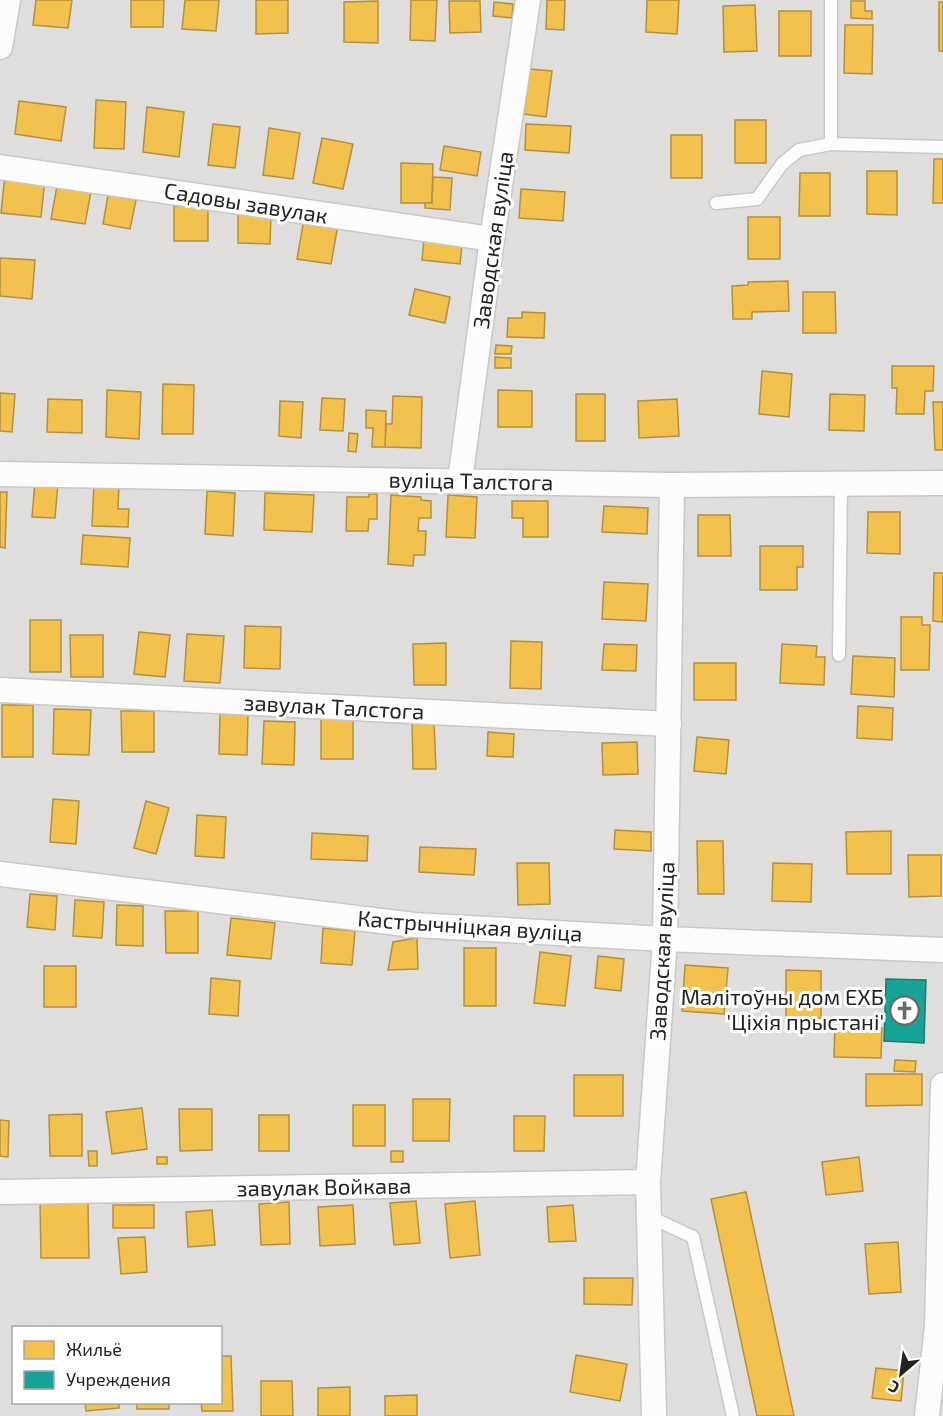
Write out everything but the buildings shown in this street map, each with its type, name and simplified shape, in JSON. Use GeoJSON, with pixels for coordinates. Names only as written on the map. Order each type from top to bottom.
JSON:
{"type":"FeatureCollection","features":[{"type":"Feature","properties":{"kind":"street"},"geometry":{"type":"LineString","coordinates":[[0,47],[8,0]]}},
{"type":"Feature","properties":{"kind":"street","name":"Заводская вуліца"},"geometry":{"type":"LineString","coordinates":[[460,481],[492,239],[528,0]]}},
{"type":"Feature","properties":{"kind":"street","name":"Садовы завулак"},"geometry":{"type":"LineString","coordinates":[[0,167],[492,239]]}},
{"type":"Feature","properties":{"kind":"street","name":"вуліца Талстога"},"geometry":{"type":"LineString","coordinates":[[0,474],[672,485],[943,483]]}},
{"type":"Feature","properties":{"kind":"street","name":"Заводская вуліца"},"geometry":{"type":"LineString","coordinates":[[654,1416],[648,1182],[666,939],[672,485]]}},
{"type":"Feature","properties":{"kind":"street","name":"завулак Талстога"},"geometry":{"type":"LineString","coordinates":[[0,690],[669,724]]}},
{"type":"Feature","properties":{"kind":"street","name":"Кастрычніцкая вуліца"},"geometry":{"type":"LineString","coordinates":[[0,874],[414,925],[666,939],[943,950]]}},
{"type":"Feature","properties":{"kind":"street"},"geometry":{"type":"LineString","coordinates":[[927,1416],[937,1326],[943,1085]]}},
{"type":"Feature","properties":{"kind":"street","name":"завулак Войкава"},"geometry":{"type":"LineString","coordinates":[[0,1192],[648,1182]]}},
{"type":"Feature","properties":{"kind":"lane"},"geometry":{"type":"LineString","coordinates":[[831,0],[831,144]]}},
{"type":"Feature","properties":{"kind":"lane"},"geometry":{"type":"LineString","coordinates":[[716,203],[758,199],[782,164],[799,150],[831,144],[943,147]]}},
{"type":"Feature","properties":{"kind":"lane"},"geometry":{"type":"LineString","coordinates":[[839,655],[841,484]]}},
{"type":"Feature","properties":{"kind":"lane"},"geometry":{"type":"LineString","coordinates":[[648,1216],[693,1237],[733,1416]]}},
{"type":"Feature","properties":{"kind":"shaded area"},"geometry":{"type":"Polygon","coordinates":[[[0,0],[943,0],[943,1416],[0,1416],[0,0]]]}},
{"type":"Feature","properties":{"kind":"shaded area"},"geometry":{"type":"Polygon","coordinates":[[[830,974],[929,974],[924,1058],[824,1057],[830,974]]]}},
{"type":"Feature","properties":{"kind":"place","name":"Малітоўны дом ЕХБ 'Ціхія прыстані'"},"geometry":{"type":"Point","coordinates":[905,1010]}}]}
